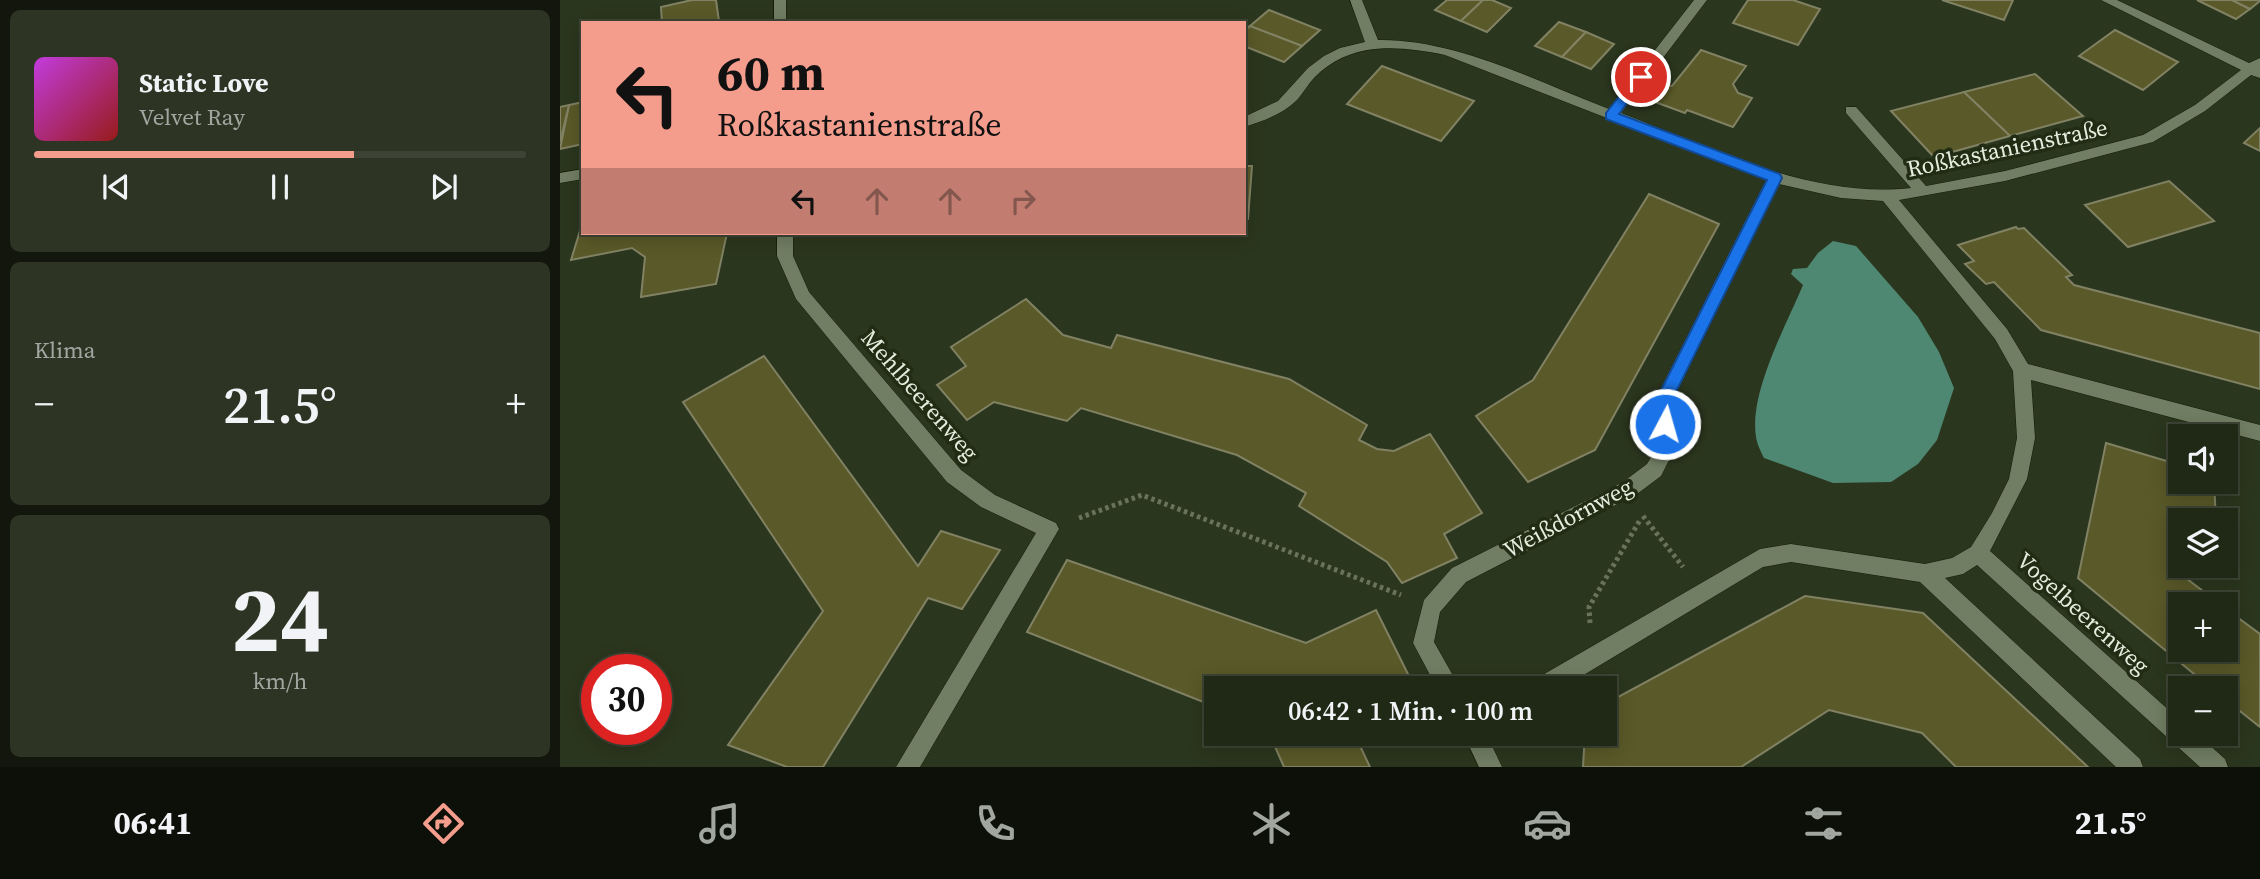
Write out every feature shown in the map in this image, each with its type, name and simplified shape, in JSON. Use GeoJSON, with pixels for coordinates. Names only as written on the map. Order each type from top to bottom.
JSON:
{"type":"FeatureCollection","features":[{"type":"Feature","properties":{"kind":"street"},"geometry":{"type":"LineString","coordinates":[[780,0],[780,21]]}},
{"type":"Feature","properties":{"kind":"street"},"geometry":{"type":"LineString","coordinates":[[1356,0],[1372,42]]}},
{"type":"Feature","properties":{"kind":"street"},"geometry":{"type":"LineString","coordinates":[[1611,116],[1701,0]]}},
{"type":"Feature","properties":{"kind":"street"},"geometry":{"type":"LineString","coordinates":[[2108,0],[2257,69]]}},
{"type":"Feature","properties":{"kind":"street","name":"Roßkastanienstraße"},"geometry":{"type":"LineString","coordinates":[[1246,121],[1280,106],[1313,71],[1338,55],[1372,42],[1412,44],[1448,52],[1775,178],[1841,193],[1887,196],[2005,176],[2148,139],[2257,69]]}},
{"type":"Feature","properties":{"kind":"street"},"geometry":{"type":"LineString","coordinates":[[1851,110],[1923,192]]}},
{"type":"Feature","properties":{"kind":"street"},"geometry":{"type":"LineString","coordinates":[[560,178],[581,174]]}},
{"type":"Feature","properties":{"kind":"street","name":"Weißdornweg"},"geometry":{"type":"LineString","coordinates":[[1442,676],[1423,643],[1431,607],[1459,575],[1623,490],[1654,470],[1666,448],[1664,400],[1775,178]]}},
{"type":"Feature","properties":{"kind":"street"},"geometry":{"type":"LineString","coordinates":[[1562,676],[1760,558],[1791,554],[1925,573],[1956,567],[1978,553],[1999,519],[2018,479],[2026,438],[2022,370],[2001,334],[1887,196]]}},
{"type":"Feature","properties":{"kind":"street","name":"Mehlbeerenweg"},"geometry":{"type":"LineString","coordinates":[[785,235],[785,256],[802,295],[954,475],[988,501],[1049,529]]}},
{"type":"Feature","properties":{"kind":"street"},"geometry":{"type":"LineString","coordinates":[[2022,370],[2260,433]]}},
{"type":"Feature","properties":{"kind":"street"},"geometry":{"type":"LineString","coordinates":[[906,767],[1049,529]]}},
{"type":"Feature","properties":{"kind":"street","name":"Vogelbeerenweg"},"geometry":{"type":"LineString","coordinates":[[1978,553],[2217,767]]}},
{"type":"Feature","properties":{"kind":"street"},"geometry":{"type":"LineString","coordinates":[[1925,573],[2132,767]]}},
{"type":"Feature","properties":{"kind":"street"},"geometry":{"type":"LineString","coordinates":[[1480,746],[1491,767]]}},
{"type":"Feature","properties":{"kind":"path"},"geometry":{"type":"LineString","coordinates":[[1623,490],[1702,593]]}},
{"type":"Feature","properties":{"kind":"path"},"geometry":{"type":"LineString","coordinates":[[1049,529],[1142,495],[1431,607]]}},
{"type":"Feature","properties":{"kind":"path"},"geometry":{"type":"LineString","coordinates":[[1593,657],[1589,607],[1642,516]]}},
{"type":"Feature","properties":{"kind":"shaded area"},"geometry":{"type":"Polygon","coordinates":[[[1833,241],[1856,246],[1918,317],[1939,352],[1954,388],[1937,440],[1918,464],[1891,482],[1833,483],[1764,458],[1757,440],[1755,419],[1763,380],[1803,285],[1791,274],[1793,269],[1807,268],[1818,253],[1833,241]]]}},
{"type":"Feature","properties":{"kind":"building"},"geometry":{"type":"Polygon","coordinates":[[[692,0],[716,0],[719,21],[662,21],[661,7],[692,0]]]}},
{"type":"Feature","properties":{"kind":"building"},"geometry":{"type":"Polygon","coordinates":[[[1447,0],[1483,0],[1461,21],[1435,10],[1447,0]]]}},
{"type":"Feature","properties":{"kind":"building"},"geometry":{"type":"Polygon","coordinates":[[[1483,0],[1492,0],[1511,8],[1487,32],[1461,21],[1483,0]]]}},
{"type":"Feature","properties":{"kind":"building"},"geometry":{"type":"Polygon","coordinates":[[[1748,0],[1793,0],[1820,9],[1798,45],[1733,23],[1748,0]]]}},
{"type":"Feature","properties":{"kind":"building"},"geometry":{"type":"Polygon","coordinates":[[[1942,0],[2013,0],[2004,20],[1942,0]]]}},
{"type":"Feature","properties":{"kind":"building"},"geometry":{"type":"Polygon","coordinates":[[[2197,0],[2232,0],[2250,9],[2236,19],[2197,0]]]}},
{"type":"Feature","properties":{"kind":"building"},"geometry":{"type":"Polygon","coordinates":[[[2232,0],[2260,0],[2260,1],[2250,9],[2232,0]]]}},
{"type":"Feature","properties":{"kind":"building"},"geometry":{"type":"Polygon","coordinates":[[[1269,10],[1320,30],[1302,46],[1250,26],[1269,10]]]}},
{"type":"Feature","properties":{"kind":"building"},"geometry":{"type":"Polygon","coordinates":[[[1559,22],[1586,32],[1562,57],[1535,46],[1559,22]]]}},
{"type":"Feature","properties":{"kind":"building"},"geometry":{"type":"Polygon","coordinates":[[[1250,26],[1302,46],[1284,62],[1246,47],[1246,29],[1250,26]]]}},
{"type":"Feature","properties":{"kind":"building"},"geometry":{"type":"Polygon","coordinates":[[[2115,30],[2178,62],[2143,90],[2079,56],[2115,30]]]}},
{"type":"Feature","properties":{"kind":"building"},"geometry":{"type":"Polygon","coordinates":[[[1586,32],[1614,44],[1591,69],[1562,57],[1586,32]]]}},
{"type":"Feature","properties":{"kind":"building"},"geometry":{"type":"Polygon","coordinates":[[[1701,50],[1746,66],[1733,84],[1738,93],[1752,98],[1733,127],[1687,110],[1685,113],[1655,102],[1667,85],[1672,86],[1701,50]]]}},
{"type":"Feature","properties":{"kind":"building"},"geometry":{"type":"Polygon","coordinates":[[[1382,66],[1474,101],[1441,141],[1347,104],[1382,66]]]}},
{"type":"Feature","properties":{"kind":"building"},"geometry":{"type":"Polygon","coordinates":[[[2035,74],[2083,116],[2010,136],[1964,92],[2035,74]]]}},
{"type":"Feature","properties":{"kind":"building"},"geometry":{"type":"Polygon","coordinates":[[[1964,92],[2010,136],[1934,157],[1891,111],[1964,92]]]}},
{"type":"Feature","properties":{"kind":"building"},"geometry":{"type":"Polygon","coordinates":[[[581,102],[581,144],[560,149],[569,105],[581,102]]]}},
{"type":"Feature","properties":{"kind":"building"},"geometry":{"type":"Polygon","coordinates":[[[569,105],[560,142],[560,107],[569,105]]]}},
{"type":"Feature","properties":{"kind":"building"},"geometry":{"type":"Polygon","coordinates":[[[2260,128],[2260,151],[2244,143],[2260,128]]]}},
{"type":"Feature","properties":{"kind":"building"},"geometry":{"type":"Polygon","coordinates":[[[1246,166],[1252,166],[1248,219],[1246,166]]]}},
{"type":"Feature","properties":{"kind":"building"},"geometry":{"type":"Polygon","coordinates":[[[2169,181],[2214,221],[2128,247],[2085,205],[2169,181]]]}},
{"type":"Feature","properties":{"kind":"building"},"geometry":{"type":"Polygon","coordinates":[[[1649,194],[1719,224],[1595,450],[1528,482],[1476,416],[1533,380],[1649,194]]]}},
{"type":"Feature","properties":{"kind":"building"},"geometry":{"type":"Polygon","coordinates":[[[2016,227],[2024,228],[2072,275],[2066,277],[2074,285],[2260,333],[2260,389],[2041,330],[1994,282],[1986,284],[1965,264],[1974,261],[1958,245],[2016,227]]]}},
{"type":"Feature","properties":{"kind":"building"},"geometry":{"type":"Polygon","coordinates":[[[581,228],[581,235],[727,235],[716,284],[641,297],[645,257],[632,248],[571,260],[581,228]]]}},
{"type":"Feature","properties":{"kind":"building"},"geometry":{"type":"Polygon","coordinates":[[[1026,299],[1063,335],[1111,348],[1117,335],[1289,379],[1367,425],[1359,440],[1377,449],[1394,451],[1430,434],[1482,513],[1444,534],[1457,558],[1402,583],[1387,562],[1299,506],[1306,493],[1237,455],[1081,408],[1067,421],[994,402],[967,420],[937,385],[966,366],[951,347],[1026,299]]]}},
{"type":"Feature","properties":{"kind":"building"},"geometry":{"type":"Polygon","coordinates":[[[764,356],[918,566],[941,531],[1000,550],[962,609],[928,598],[823,767],[787,767],[728,745],[823,611],[683,402],[764,356]]]}},
{"type":"Feature","properties":{"kind":"building"},"geometry":{"type":"Polygon","coordinates":[[[2106,443],[2168,461],[2168,494],[2215,494],[2215,508],[2168,508],[2168,578],[2186,578],[2204,592],[2168,592],[2168,652],[2078,578],[2106,443]]]}},
{"type":"Feature","properties":{"kind":"building"},"geometry":{"type":"Polygon","coordinates":[[[1067,560],[1306,643],[1376,610],[1409,676],[1204,676],[1204,702],[1027,632],[1067,560]]]}},
{"type":"Feature","properties":{"kind":"building"},"geometry":{"type":"Polygon","coordinates":[[[1805,596],[1923,613],[2088,767],[1956,767],[1922,733],[1829,710],[1741,767],[1583,767],[1584,746],[1617,746],[1617,698],[1805,596]]]}},
{"type":"Feature","properties":{"kind":"building"},"geometry":{"type":"Polygon","coordinates":[[[2238,618],[2260,634],[2260,727],[2238,710],[2238,676],[2196,676],[2180,662],[2238,662],[2238,618]]]}},
{"type":"Feature","properties":{"kind":"building"},"geometry":{"type":"Polygon","coordinates":[[[1275,746],[1360,746],[1370,767],[1284,767],[1275,746]]]}},
{"type":"Feature","properties":{"kind":"route"},"geometry":{"type":"LineString","coordinates":[[1641,77],[1611,116],[1775,178],[1664,400],[1665,424]]}}]}
